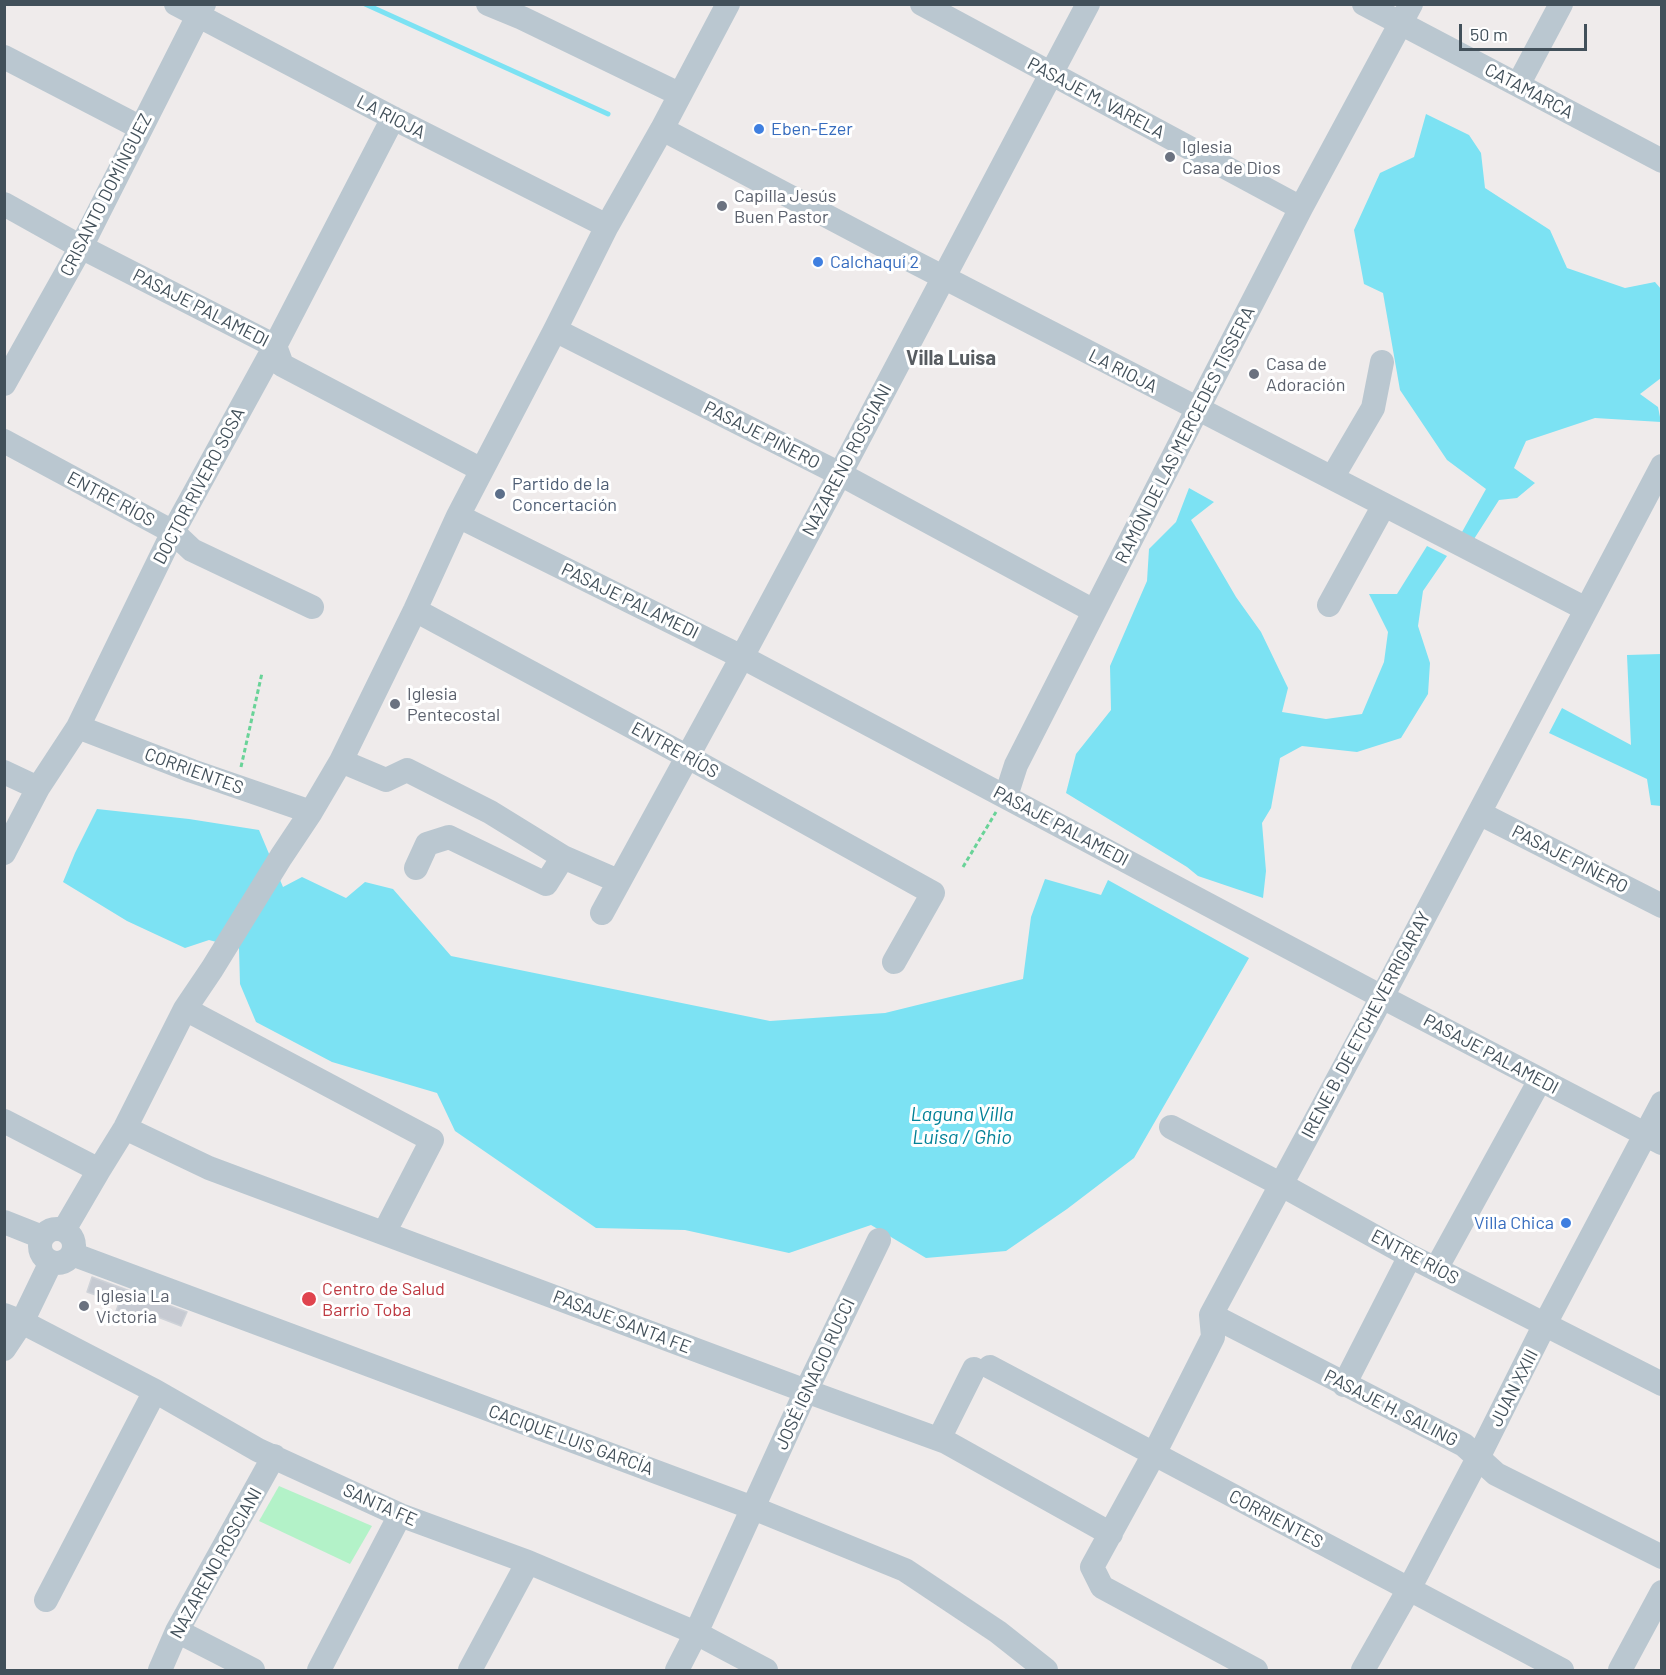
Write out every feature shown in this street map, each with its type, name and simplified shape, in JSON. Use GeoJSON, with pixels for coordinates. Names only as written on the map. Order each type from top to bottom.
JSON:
{"type":"FeatureCollection","features":[{"type":"Feature","properties":{"kind":"street","name":"LA RIOJA"},"geometry":{"type":"LineString","coordinates":[[176,4],[201,10],[393,118],[607,226]]}},
{"type":"Feature","properties":{"kind":"street"},"geometry":{"type":"LineString","coordinates":[[488,4],[526,11],[679,94]]}},
{"type":"Feature","properties":{"kind":"street"},"geometry":{"type":"LineString","coordinates":[[62,1258],[43,1256],[40,1247],[53,1234],[99,1170],[125,1128],[184,1009],[212,969],[341,761],[458,516],[607,226],[662,129],[728,4]]}},
{"type":"Feature","properties":{"kind":"street","name":"NAZARENO ROSCIANI"},"geometry":{"type":"LineString","coordinates":[[602,913],[840,474],[1088,4]]}},
{"type":"Feature","properties":{"kind":"street","name":"CATAMARCA"},"geometry":{"type":"LineString","coordinates":[[1364,4],[1406,14],[1518,85],[1662,161]]}},
{"type":"Feature","properties":{"kind":"street"},"geometry":{"type":"LineString","coordinates":[[1518,85],[1561,4]]}},
{"type":"Feature","properties":{"kind":"street","name":"PASAJE M. VARELA"},"geometry":{"type":"LineString","coordinates":[[924,5],[1301,208]]}},
{"type":"Feature","properties":{"kind":"street","name":"CRISANTO DOMÍNGUEZ"},"geometry":{"type":"LineString","coordinates":[[4,384],[81,247],[201,10]]}},
{"type":"Feature","properties":{"kind":"street","name":"RAMÓN DE LAS MERCEDES TISSERA"},"geometry":{"type":"LineString","coordinates":[[1006,796],[1016,765],[1198,408],[1301,208],[1406,14]]}},
{"type":"Feature","properties":{"kind":"street"},"geometry":{"type":"LineString","coordinates":[[4,57],[141,128]]}},
{"type":"Feature","properties":{"kind":"street","name":"DOCTOR RIVERO SOSA"},"geometry":{"type":"LineString","coordinates":[[4,853],[38,788],[78,727],[173,532],[276,346],[393,118]]}},
{"type":"Feature","properties":{"kind":"street","name":"LA RIOJA"},"geometry":{"type":"LineString","coordinates":[[662,129],[943,278],[1586,609]]}},
{"type":"Feature","properties":{"kind":"street","name":"PASAJE PALAMEDI"},"geometry":{"type":"LineString","coordinates":[[4,204],[81,247],[276,346],[282,365],[482,471]]}},
{"type":"Feature","properties":{"kind":"street","name":"PASAJE PIÑERO"},"geometry":{"type":"LineString","coordinates":[[555,330],[840,474],[1095,611]]}},
{"type":"Feature","properties":{"kind":"street"},"geometry":{"type":"LineString","coordinates":[[1332,478],[1373,408],[1382,362]]}},
{"type":"Feature","properties":{"kind":"street","name":"ENTRE RÍOS"},"geometry":{"type":"LineString","coordinates":[[4,441],[173,532],[192,550],[312,607]]}},
{"type":"Feature","properties":{"kind":"street","name":"IRENE B. DE ETCHEVERRIGARAY"},"geometry":{"type":"LineString","coordinates":[[1256,1671],[1102,1587],[1092,1567],[1154,1454],[1213,1337],[1211,1315],[1382,997],[1662,466]]}},
{"type":"Feature","properties":{"kind":"street"},"geometry":{"type":"LineString","coordinates":[[1329,605],[1384,505]]}},
{"type":"Feature","properties":{"kind":"street","name":"PASAJE PALAMEDI"},"geometry":{"type":"LineString","coordinates":[[458,516],[742,657],[1382,997],[1653,1138]]}},
{"type":"Feature","properties":{"kind":"street","name":"ENTRE RÍOS"},"geometry":{"type":"LineString","coordinates":[[415,610],[688,757],[933,893],[894,962]]}},
{"type":"Feature","properties":{"kind":"street","name":"CORRIENTES"},"geometry":{"type":"LineString","coordinates":[[78,727],[311,812]]}},
{"type":"Feature","properties":{"kind":"street"},"geometry":{"type":"LineString","coordinates":[[341,761],[386,780],[407,770],[490,812],[563,856],[618,881]]}},
{"type":"Feature","properties":{"kind":"street"},"geometry":{"type":"LineString","coordinates":[[4,772],[38,788]]}},
{"type":"Feature","properties":{"kind":"street","name":"PASAJE PIÑERO"},"geometry":{"type":"LineString","coordinates":[[1479,813],[1662,906]]}},
{"type":"Feature","properties":{"kind":"street"},"geometry":{"type":"LineString","coordinates":[[416,868],[427,844],[449,837],[546,884],[563,856]]}},
{"type":"Feature","properties":{"kind":"street"},"geometry":{"type":"LineString","coordinates":[[184,1009],[432,1140],[384,1233]]}},
{"type":"Feature","properties":{"kind":"street"},"geometry":{"type":"LineString","coordinates":[[1436,1269],[1540,1080]]}},
{"type":"Feature","properties":{"kind":"street","name":"JUAN XXIII"},"geometry":{"type":"LineString","coordinates":[[1364,1671],[1478,1458],[1545,1324],[1653,1138],[1662,1103]]}},
{"type":"Feature","properties":{"kind":"street"},"geometry":{"type":"LineString","coordinates":[[4,1121],[99,1170]]}},
{"type":"Feature","properties":{"kind":"street","name":"ENTRE RÍOS"},"geometry":{"type":"LineString","coordinates":[[1171,1127],[1410,1256],[1662,1384]]}},
{"type":"Feature","properties":{"kind":"street","name":"PASAJE SANTA FE"},"geometry":{"type":"LineString","coordinates":[[125,1128],[208,1168],[939,1439],[1111,1534]]}},
{"type":"Feature","properties":{"kind":"street"},"geometry":{"type":"LineString","coordinates":[[4,1222],[53,1234]]}},
{"type":"Feature","properties":{"kind":"street","name":"JOSÉ IGNACIO RUCCI"},"geometry":{"type":"LineString","coordinates":[[753,1508],[806,1391],[879,1240]]}},
{"type":"Feature","properties":{"kind":"street"},"geometry":{"type":"LineString","coordinates":[[1344,1384],[1410,1256]]}},
{"type":"Feature","properties":{"kind":"street"},"geometry":{"type":"LineString","coordinates":[[4,1349],[13,1319],[62,1258]]}},
{"type":"Feature","properties":{"kind":"street","name":"CACIQUE LUIS GARCÍA"},"geometry":{"type":"LineString","coordinates":[[62,1258],[753,1508],[904,1570],[998,1632],[1046,1671]]}},
{"type":"Feature","properties":{"kind":"street","name":"PASAJE H. SALING"},"geometry":{"type":"LineString","coordinates":[[1211,1315],[1464,1445],[1496,1474],[1662,1557]]}},
{"type":"Feature","properties":{"kind":"street","name":"SANTA FE"},"geometry":{"type":"LineString","coordinates":[[13,1319],[154,1391],[258,1450],[400,1515],[528,1562],[696,1633],[766,1671]]}},
{"type":"Feature","properties":{"kind":"street","name":"CORRIENTES"},"geometry":{"type":"LineString","coordinates":[[939,1439],[982,1368],[1154,1454],[1562,1671]]}},
{"type":"Feature","properties":{"kind":"street"},"geometry":{"type":"LineString","coordinates":[[46,1600],[154,1391]]}},
{"type":"Feature","properties":{"kind":"street","name":"NAZARENO ROSCIANI"},"geometry":{"type":"LineString","coordinates":[[160,1671],[177,1631],[274,1456]]}},
{"type":"Feature","properties":{"kind":"street"},"geometry":{"type":"LineString","coordinates":[[677,1671],[753,1508]]}},
{"type":"Feature","properties":{"kind":"street"},"geometry":{"type":"LineString","coordinates":[[319,1671],[400,1515]]}},
{"type":"Feature","properties":{"kind":"street"},"geometry":{"type":"LineString","coordinates":[[470,1671],[528,1562]]}},
{"type":"Feature","properties":{"kind":"street"},"geometry":{"type":"LineString","coordinates":[[1620,1671],[1662,1592]]}},
{"type":"Feature","properties":{"kind":"street"},"geometry":{"type":"LineString","coordinates":[[177,1631],[253,1671]]}},
{"type":"Feature","properties":{"kind":"path"},"geometry":{"type":"LineString","coordinates":[[236,786],[262,673]]}},
{"type":"Feature","properties":{"kind":"path"},"geometry":{"type":"LineString","coordinates":[[963,867],[1006,796]]}},
{"type":"Feature","properties":{"kind":"green space"},"geometry":{"type":"Polygon","coordinates":[[[279,1486],[372,1526],[350,1564],[259,1521],[279,1486]]]}},
{"type":"Feature","properties":{"kind":"water"},"geometry":{"type":"Polygon","coordinates":[[[1426,114],[1469,135],[1481,153],[1485,188],[1550,230],[1567,268],[1625,288],[1655,282],[1661,289],[1661,378],[1640,394],[1658,407],[1661,422],[1595,418],[1526,441],[1514,468],[1535,483],[1517,498],[1499,500],[1474,539],[1462,532],[1486,489],[1447,460],[1400,390],[1383,293],[1364,284],[1354,230],[1380,173],[1414,157],[1426,114]]]}},
{"type":"Feature","properties":{"kind":"water"},"geometry":{"type":"Polygon","coordinates":[[[1189,488],[1214,502],[1191,520],[1236,597],[1261,632],[1288,688],[1282,712],[1326,719],[1362,714],[1384,662],[1388,632],[1369,594],[1397,594],[1427,546],[1447,556],[1423,591],[1418,626],[1430,663],[1428,694],[1401,738],[1357,752],[1302,746],[1280,758],[1271,808],[1262,823],[1266,871],[1263,898],[1198,876],[1066,793],[1076,754],[1111,710],[1110,666],[1147,581],[1149,549],[1176,522],[1189,488]]]}},
{"type":"Feature","properties":{"kind":"water"},"geometry":{"type":"Polygon","coordinates":[[[1662,654],[1661,806],[1651,805],[1647,779],[1549,733],[1562,708],[1631,745],[1627,655],[1662,654]]]}},
{"type":"Feature","properties":{"kind":"water","name":"Laguna Villa Luisa / Ghio"},"geometry":{"type":"Polygon","coordinates":[[[97,809],[189,819],[259,830],[283,887],[302,877],[346,898],[365,882],[393,889],[451,956],[770,1021],[885,1013],[1023,979],[1031,917],[1045,879],[1101,895],[1108,880],[1249,958],[1134,1158],[1067,1209],[1006,1251],[926,1258],[871,1225],[789,1253],[685,1230],[596,1228],[455,1131],[437,1093],[332,1062],[256,1022],[240,984],[239,948],[209,940],[185,948],[127,921],[63,882],[97,809]]]}},
{"type":"Feature","properties":{"kind":"building"},"geometry":{"type":"Polygon","coordinates":[[[92,1277],[187,1312],[181,1326],[145,1312],[140,1324],[115,1314],[119,1303],[87,1292],[92,1277]]]}},
{"type":"Feature","properties":{"kind":"waterway"},"geometry":{"type":"LineString","coordinates":[[365,4],[608,114]]}},
{"type":"Feature","properties":{"kind":"place","name":"Eben-Ezer"},"geometry":{"type":"Point","coordinates":[759,129]}},
{"type":"Feature","properties":{"kind":"place","name":"Iglesia Casa de Dios"},"geometry":{"type":"Point","coordinates":[1170,157]}},
{"type":"Feature","properties":{"kind":"place","name":"Capilla Jesús Buen Pastor"},"geometry":{"type":"Point","coordinates":[722,206]}},
{"type":"Feature","properties":{"kind":"place","name":"Calchaquí 2"},"geometry":{"type":"Point","coordinates":[818,262]}},
{"type":"Feature","properties":{"kind":"place","name":"Casa de Adoración"},"geometry":{"type":"Point","coordinates":[1254,374]}},
{"type":"Feature","properties":{"kind":"place","name":"Partido de la Concertación"},"geometry":{"type":"Point","coordinates":[500,494]}},
{"type":"Feature","properties":{"kind":"place","name":"Iglesia Pentecostal"},"geometry":{"type":"Point","coordinates":[395,704]}},
{"type":"Feature","properties":{"kind":"place","name":"Villa Chica"},"geometry":{"type":"Point","coordinates":[1566,1223]}},
{"type":"Feature","properties":{"kind":"place","name":"Centro de Salud Barrio Toba"},"geometry":{"type":"Point","coordinates":[309,1299]}},
{"type":"Feature","properties":{"kind":"place","name":"Iglesia La Victoria"},"geometry":{"type":"Point","coordinates":[84,1306]}},
{"type":"Feature","properties":{"kind":"district","name":"Villa Luisa"},"geometry":{"type":"Point","coordinates":[951,358]}}]}
